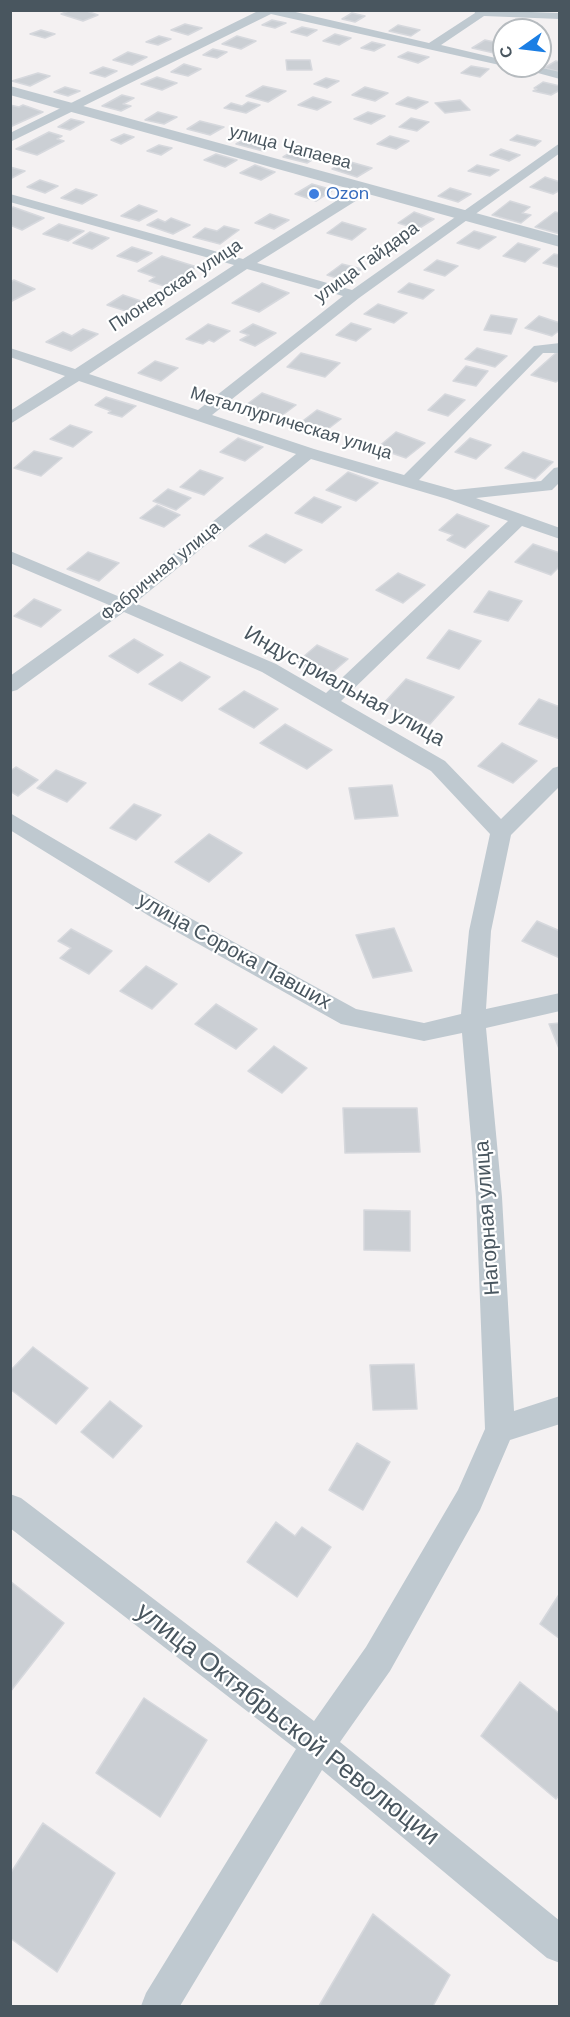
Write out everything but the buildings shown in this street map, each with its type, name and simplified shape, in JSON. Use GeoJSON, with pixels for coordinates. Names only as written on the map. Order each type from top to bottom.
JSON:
{"type":"FeatureCollection","features":[{"type":"Feature","properties":{"kind":"street"},"geometry":{"type":"LineString","coordinates":[[432,46],[481,12],[501,10]]}},
{"type":"Feature","properties":{"kind":"street"},"geometry":{"type":"LineString","coordinates":[[10,138],[270,11],[492,60]]}},
{"type":"Feature","properties":{"kind":"street"},"geometry":{"type":"LineString","coordinates":[[481,12],[560,16]]}},
{"type":"Feature","properties":{"kind":"street","name":"улица Чапаева"},"geometry":{"type":"LineString","coordinates":[[10,90],[560,242]]}},
{"type":"Feature","properties":{"kind":"street","name":"улица Гайдара"},"geometry":{"type":"LineString","coordinates":[[201,416],[354,295],[560,147]]}},
{"type":"Feature","properties":{"kind":"street","name":"Пионерская улица"},"geometry":{"type":"LineString","coordinates":[[10,419],[74,375],[365,189]]}},
{"type":"Feature","properties":{"kind":"street"},"geometry":{"type":"LineString","coordinates":[[10,198],[354,295]]}},
{"type":"Feature","properties":{"kind":"street"},"geometry":{"type":"LineString","coordinates":[[409,480],[539,349],[560,348]]}},
{"type":"Feature","properties":{"kind":"street","name":"Металлургическая улица"},"geometry":{"type":"LineString","coordinates":[[10,352],[308,453],[409,480],[560,534]]}},
{"type":"Feature","properties":{"kind":"street","name":"Фабричная улица"},"geometry":{"type":"LineString","coordinates":[[10,686],[124,603],[308,453]]}},
{"type":"Feature","properties":{"kind":"street"},"geometry":{"type":"LineString","coordinates":[[453,495],[546,486],[560,472]]}},
{"type":"Feature","properties":{"kind":"street"},"geometry":{"type":"LineString","coordinates":[[328,702],[519,520]]}},
{"type":"Feature","properties":{"kind":"street","name":"Индустриальная улица"},"geometry":{"type":"LineString","coordinates":[[10,556],[124,603],[269,668],[438,766],[501,832]]}},
{"type":"Feature","properties":{"kind":"street"},"geometry":{"type":"LineString","coordinates":[[501,832],[560,773]]}},
{"type":"Feature","properties":{"kind":"street","name":"улица Сорока Павших"},"geometry":{"type":"LineString","coordinates":[[10,820],[162,913],[350,1017],[424,1032],[473,1019],[560,1002]]}},
{"type":"Feature","properties":{"kind":"street","name":"Нагорная улица"},"geometry":{"type":"LineString","coordinates":[[159,2007],[318,1745],[378,1659],[469,1500],[500,1429],[489,1197],[473,1019],[480,931],[501,832]]}},
{"type":"Feature","properties":{"kind":"street"},"geometry":{"type":"LineString","coordinates":[[500,1429],[560,1410]]}},
{"type":"Feature","properties":{"kind":"street","name":"улица Октябрьской Революции"},"geometry":{"type":"LineString","coordinates":[[10,1509],[318,1745],[560,1945]]}},
{"type":"Feature","properties":{"kind":"place","name":"Ozon"},"geometry":{"type":"Point","coordinates":[314,194]}}]}
